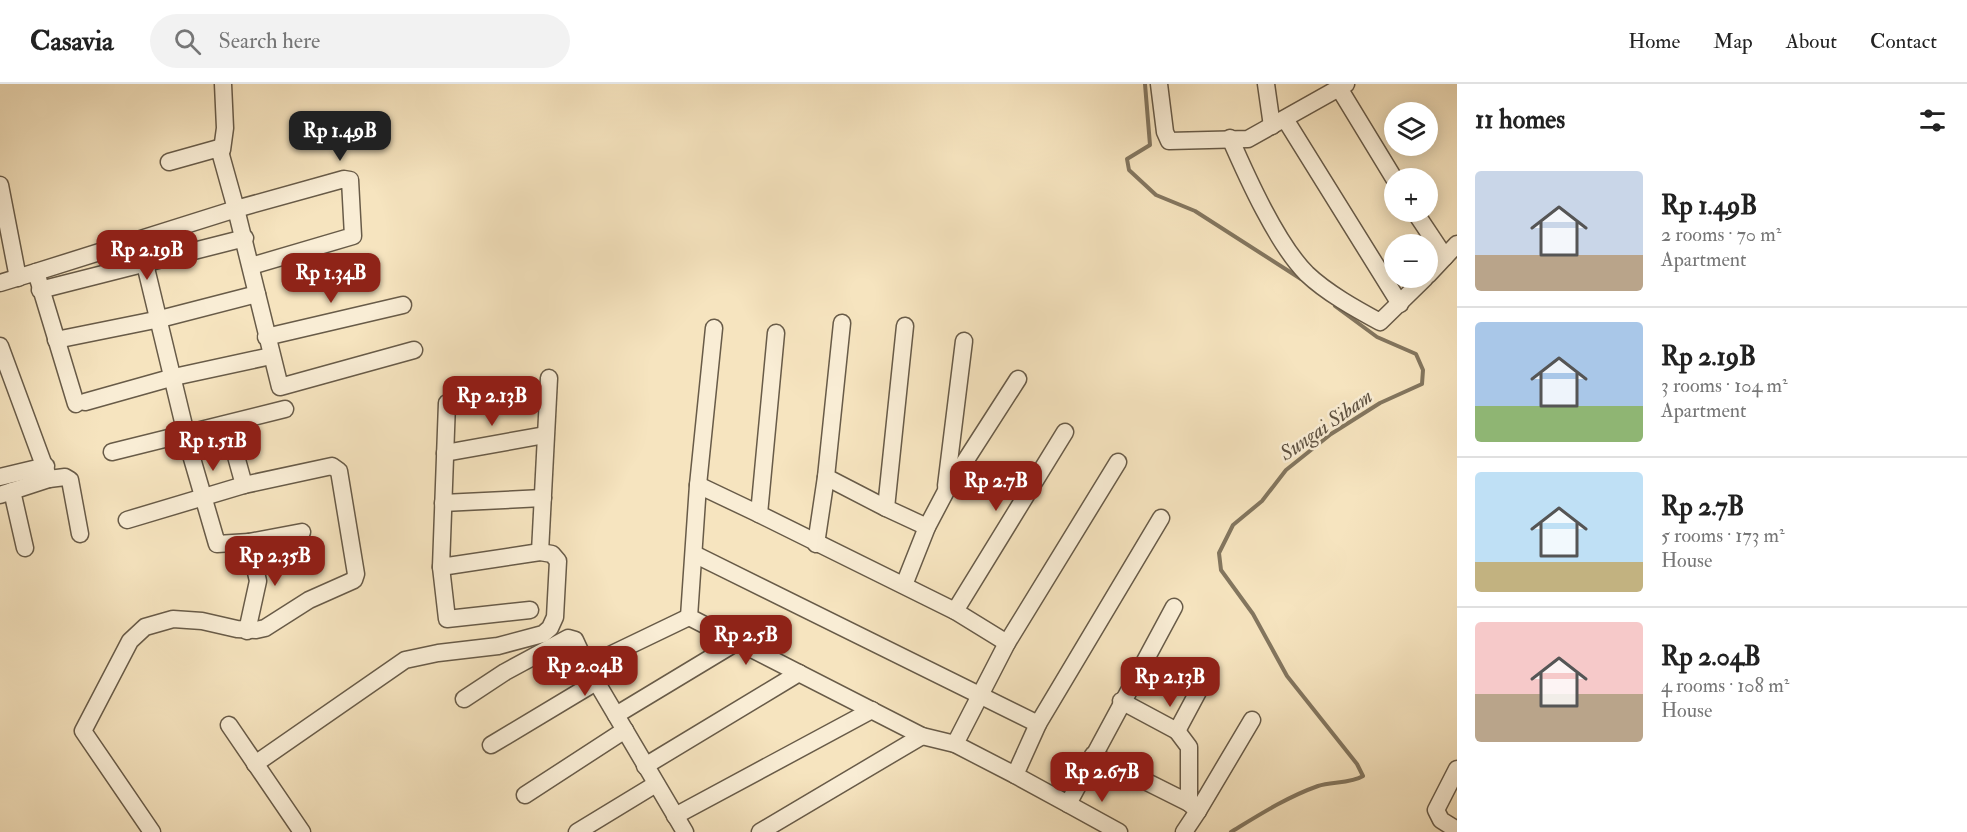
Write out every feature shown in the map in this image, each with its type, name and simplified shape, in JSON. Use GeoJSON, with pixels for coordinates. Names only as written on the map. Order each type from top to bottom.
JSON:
{"type":"FeatureCollection","features":[{"type":"Feature","properties":{"kind":"street"},"geometry":{"type":"LineString","coordinates":[[223,84],[225,128],[222,150],[280,387],[414,350]]}},
{"type":"Feature","properties":{"kind":"street"},"geometry":{"type":"LineString","coordinates":[[1160,84],[1165,132],[1169,141],[1248,139],[1336,88],[1387,168]]}},
{"type":"Feature","properties":{"kind":"street"},"geometry":{"type":"LineString","coordinates":[[1266,84],[1278,122],[1400,304]]}},
{"type":"Feature","properties":{"kind":"street"},"geometry":{"type":"LineString","coordinates":[[1230,138],[1251,185],[1294,259],[1307,274],[1325,288],[1380,322],[1415,288]]}},
{"type":"Feature","properties":{"kind":"street"},"geometry":{"type":"LineString","coordinates":[[169,162],[217,147],[222,150]]}},
{"type":"Feature","properties":{"kind":"street"},"geometry":{"type":"LineString","coordinates":[[0,283],[236,209],[344,179],[350,180],[353,236],[251,266]]}},
{"type":"Feature","properties":{"kind":"street"},"geometry":{"type":"LineString","coordinates":[[0,185],[3,216],[18,278]]}},
{"type":"Feature","properties":{"kind":"street"},"geometry":{"type":"LineString","coordinates":[[1422,222],[1445,257]]}},
{"type":"Feature","properties":{"kind":"street"},"geometry":{"type":"LineString","coordinates":[[40,290],[245,238]]}},
{"type":"Feature","properties":{"kind":"street"},"geometry":{"type":"LineString","coordinates":[[1438,264],[1457,244]]}},
{"type":"Feature","properties":{"kind":"street"},"geometry":{"type":"LineString","coordinates":[[145,264],[186,434]]}},
{"type":"Feature","properties":{"kind":"street"},"geometry":{"type":"LineString","coordinates":[[36,272],[56,340],[80,403],[174,377],[271,356]]}},
{"type":"Feature","properties":{"kind":"street"},"geometry":{"type":"LineString","coordinates":[[56,340],[160,319],[256,294]]}},
{"type":"Feature","properties":{"kind":"street"},"geometry":{"type":"LineString","coordinates":[[266,337],[403,305]]}},
{"type":"Feature","properties":{"kind":"street"},"geometry":{"type":"LineString","coordinates":[[816,544],[826,477],[842,323]]}},
{"type":"Feature","properties":{"kind":"street"},"geometry":{"type":"LineString","coordinates":[[886,508],[905,326]]}},
{"type":"Feature","properties":{"kind":"street"},"geometry":{"type":"LineString","coordinates":[[689,617],[698,485],[714,328]]}},
{"type":"Feature","properties":{"kind":"street"},"geometry":{"type":"LineString","coordinates":[[759,514],[776,333]]}},
{"type":"Feature","properties":{"kind":"street"},"geometry":{"type":"LineString","coordinates":[[946,491],[964,341]]}},
{"type":"Feature","properties":{"kind":"street"},"geometry":{"type":"LineString","coordinates":[[0,346],[47,472]]}},
{"type":"Feature","properties":{"kind":"street"},"geometry":{"type":"LineString","coordinates":[[540,552],[549,378]]}},
{"type":"Feature","properties":{"kind":"street"},"geometry":{"type":"LineString","coordinates":[[904,585],[927,527],[946,491],[1018,379]]}},
{"type":"Feature","properties":{"kind":"street"},"geometry":{"type":"LineString","coordinates":[[447,403],[441,567],[447,619],[530,610]]}},
{"type":"Feature","properties":{"kind":"street"},"geometry":{"type":"LineString","coordinates":[[111,452],[285,409]]}},
{"type":"Feature","properties":{"kind":"street"},"geometry":{"type":"LineString","coordinates":[[955,611],[1065,432]]}},
{"type":"Feature","properties":{"kind":"street"},"geometry":{"type":"LineString","coordinates":[[445,453],[545,435]]}},
{"type":"Feature","properties":{"kind":"street"},"geometry":{"type":"LineString","coordinates":[[234,449],[244,485]]}},
{"type":"Feature","properties":{"kind":"street"},"geometry":{"type":"LineString","coordinates":[[191,455],[217,544],[249,542],[302,532]]}},
{"type":"Feature","properties":{"kind":"street"},"geometry":{"type":"LineString","coordinates":[[955,744],[1007,643],[1119,462]]}},
{"type":"Feature","properties":{"kind":"street"},"geometry":{"type":"LineString","coordinates":[[127,520],[244,485],[336,468],[339,471],[356,574],[354,579],[309,600],[265,628],[247,630],[208,622],[173,620],[145,627],[130,641],[83,731],[152,832]]}},
{"type":"Feature","properties":{"kind":"street"},"geometry":{"type":"LineString","coordinates":[[25,548],[6,493],[47,472]]}},
{"type":"Feature","properties":{"kind":"street"},"geometry":{"type":"LineString","coordinates":[[0,477],[47,472],[70,480],[80,534]]}},
{"type":"Feature","properties":{"kind":"street"},"geometry":{"type":"LineString","coordinates":[[826,477],[927,527]]}},
{"type":"Feature","properties":{"kind":"street"},"geometry":{"type":"LineString","coordinates":[[698,485],[955,611],[1007,643]]}},
{"type":"Feature","properties":{"kind":"street"},"geometry":{"type":"LineString","coordinates":[[443,503],[543,498]]}},
{"type":"Feature","properties":{"kind":"street"},"geometry":{"type":"LineString","coordinates":[[1015,775],[1038,724],[1161,518]]}},
{"type":"Feature","properties":{"kind":"street"},"geometry":{"type":"LineString","coordinates":[[247,630],[258,581],[249,542]]}},
{"type":"Feature","properties":{"kind":"street"},"geometry":{"type":"LineString","coordinates":[[255,764],[405,660],[438,652],[498,646],[547,631],[555,617],[558,561],[552,554],[540,552],[441,567]]}},
{"type":"Feature","properties":{"kind":"street"},"geometry":{"type":"LineString","coordinates":[[694,554],[1038,724]]}},
{"type":"Feature","properties":{"kind":"street"},"geometry":{"type":"LineString","coordinates":[[1068,804],[1121,701],[1174,607]]}},
{"type":"Feature","properties":{"kind":"street"},"geometry":{"type":"LineString","coordinates":[[689,617],[922,736],[955,744],[1119,832]]}},
{"type":"Feature","properties":{"kind":"street"},"geometry":{"type":"LineString","coordinates":[[587,666],[689,617]]}},
{"type":"Feature","properties":{"kind":"street"},"geometry":{"type":"LineString","coordinates":[[464,699],[504,672],[568,638],[575,640],[596,682],[685,832]]}},
{"type":"Feature","properties":{"kind":"street"},"geometry":{"type":"LineString","coordinates":[[616,716],[737,642]]}},
{"type":"Feature","properties":{"kind":"street"},"geometry":{"type":"LineString","coordinates":[[645,766],[799,673]]}},
{"type":"Feature","properties":{"kind":"street"},"geometry":{"type":"LineString","coordinates":[[1177,731],[1207,675]]}},
{"type":"Feature","properties":{"kind":"street"},"geometry":{"type":"LineString","coordinates":[[491,745],[596,682]]}},
{"type":"Feature","properties":{"kind":"street"},"geometry":{"type":"LineString","coordinates":[[1121,701],[1177,731],[1189,747],[1193,807]]}},
{"type":"Feature","properties":{"kind":"street"},"geometry":{"type":"LineString","coordinates":[[675,816],[872,710]]}},
{"type":"Feature","properties":{"kind":"street"},"geometry":{"type":"LineString","coordinates":[[1185,832],[1193,807],[1252,720]]}},
{"type":"Feature","properties":{"kind":"street"},"geometry":{"type":"LineString","coordinates":[[229,725],[302,832]]}},
{"type":"Feature","properties":{"kind":"street"},"geometry":{"type":"LineString","coordinates":[[525,795],[625,730]]}},
{"type":"Feature","properties":{"kind":"street"},"geometry":{"type":"LineString","coordinates":[[760,832],[922,736]]}},
{"type":"Feature","properties":{"kind":"street"},"geometry":{"type":"LineString","coordinates":[[1093,755],[1193,807]]}},
{"type":"Feature","properties":{"kind":"street"},"geometry":{"type":"LineString","coordinates":[[1457,769],[1436,810],[1441,820],[1457,830]]}},
{"type":"Feature","properties":{"kind":"street"},"geometry":{"type":"LineString","coordinates":[[577,832],[656,784]]}},
{"type":"Feature","properties":{"kind":"waterway","name":"Sungai Sibam"},"geometry":{"type":"LineString","coordinates":[[1145,84],[1150,145],[1127,159],[1129,170],[1156,195],[1195,211],[1301,279]]}},
{"type":"Feature","properties":{"kind":"waterway","name":"Sungai Sibam"},"geometry":{"type":"LineString","coordinates":[[1231,832],[1295,795],[1318,786],[1363,776],[1357,764],[1287,676],[1253,614],[1221,570],[1219,553],[1233,525],[1262,501],[1286,470],[1331,434],[1380,403],[1422,384],[1423,370],[1416,354],[1377,337],[1335,306]]}}]}
